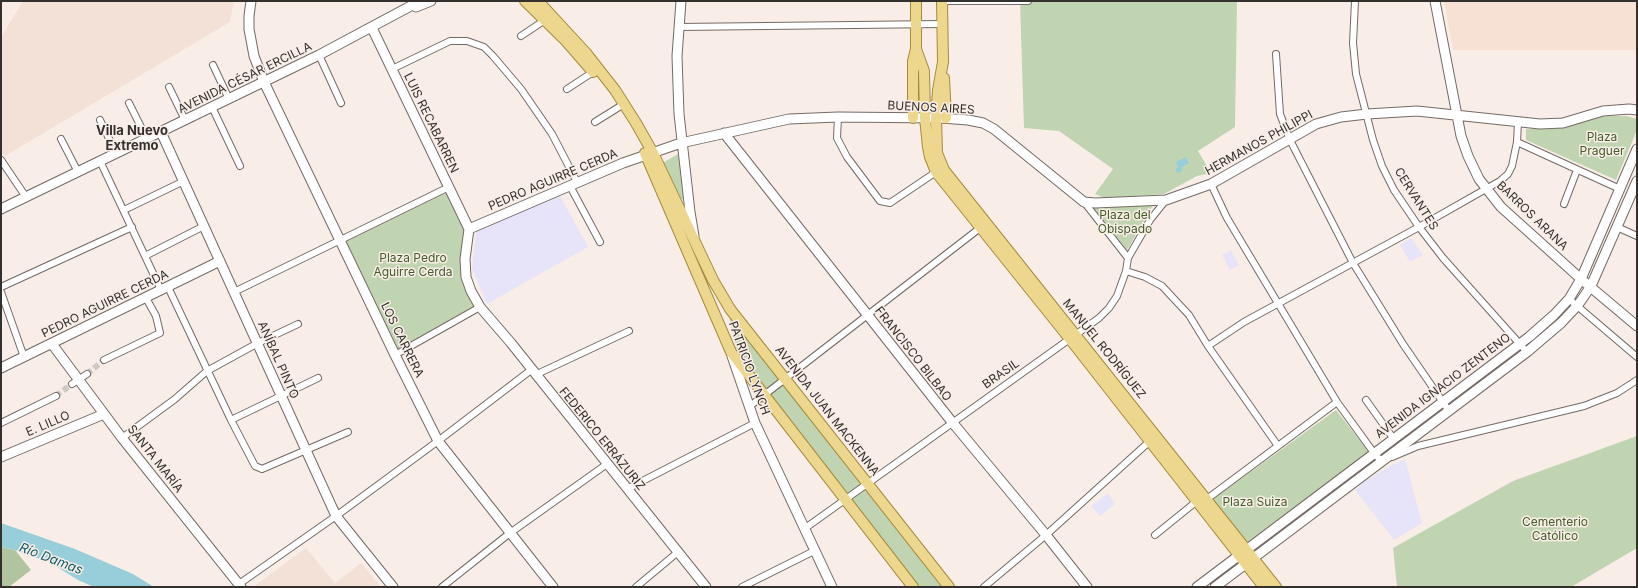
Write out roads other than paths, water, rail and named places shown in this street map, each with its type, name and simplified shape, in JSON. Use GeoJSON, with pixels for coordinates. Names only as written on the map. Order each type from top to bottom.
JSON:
{"type":"FeatureCollection","features":[{"type":"Feature","properties":{"kind":"main road"},"geometry":{"type":"LineString","coordinates":[[525,1],[575,50],[619,107],[650,152]]}},
{"type":"Feature","properties":{"kind":"main road"},"geometry":{"type":"LineString","coordinates":[[538,1],[571,35],[601,71],[626,106],[650,152]]}},
{"type":"Feature","properties":{"kind":"main road"},"geometry":{"type":"LineString","coordinates":[[912,118],[914,61],[916,50],[916,1]]}},
{"type":"Feature","properties":{"kind":"main road","name":"MANUEL RODRÍGUEZ"},"geometry":{"type":"LineString","coordinates":[[941,1],[941,118],[937,153],[947,174],[1242,552],[1276,587]]}},
{"type":"Feature","properties":{"kind":"main road","name":"MANUEL RODRÍGUEZ"},"geometry":{"type":"LineString","coordinates":[[916,50],[924,71],[925,118],[930,157],[936,172],[980,228],[1073,337],[1150,441],[1202,500]]}},
{"type":"Feature","properties":{"kind":"main road","name":"AVENIDA JUAN MACKENNA"},"geometry":{"type":"LineString","coordinates":[[650,152],[713,280],[730,308],[949,587]]}},
{"type":"Feature","properties":{"kind":"main road","name":"PATRICIO LYNCH"},"geometry":{"type":"LineString","coordinates":[[650,152],[731,352]]}},
{"type":"Feature","properties":{"kind":"main road"},"geometry":{"type":"LineString","coordinates":[[731,352],[913,587]]}},
{"type":"Feature","properties":{"kind":"main road","name":"MANUEL RODRÍGUEZ"},"geometry":{"type":"LineString","coordinates":[[1250,561],[1264,587]]}},
{"type":"Feature","properties":{"kind":"street","name":"LOS CARRERA"},"geometry":{"type":"LineString","coordinates":[[251,1],[249,29],[254,56],[264,82],[339,240],[438,441],[553,587]]}},
{"type":"Feature","properties":{"kind":"street","name":"AVENIDA CÉSAR ERCILLA"},"geometry":{"type":"LineString","coordinates":[[1,209],[319,55],[420,1]]}},
{"type":"Feature","properties":{"kind":"street","name":"AVENIDA CÉSAR ERCILLA"},"geometry":{"type":"LineString","coordinates":[[390,18],[431,1]]}},
{"type":"Feature","properties":{"kind":"street","name":"AVENIDA JUAN MACKENNA"},"geometry":{"type":"LineString","coordinates":[[681,1],[678,27],[677,71],[681,143],[690,212],[696,243]]}},
{"type":"Feature","properties":{"kind":"street"},"geometry":{"type":"LineString","coordinates":[[941,1],[1028,1]]}},
{"type":"Feature","properties":{"kind":"street","name":"CERVANTES"},"geometry":{"type":"LineString","coordinates":[[1356,1],[1353,43],[1355,66],[1373,140],[1382,166],[1394,190],[1419,227],[1443,258],[1527,352]]}},
{"type":"Feature","properties":{"kind":"street","name":"BARROS ARANA"},"geometry":{"type":"LineString","coordinates":[[1436,1],[1461,136],[1468,156],[1486,189],[1501,207],[1581,279],[1637,326]]}},
{"type":"Feature","properties":{"kind":"street"},"geometry":{"type":"LineString","coordinates":[[521,36],[544,20]]}},
{"type":"Feature","properties":{"kind":"street"},"geometry":{"type":"LineString","coordinates":[[678,27],[942,24]]}},
{"type":"Feature","properties":{"kind":"street","name":"LUIS RECABARREN"},"geometry":{"type":"LineString","coordinates":[[372,28],[469,229]]}},
{"type":"Feature","properties":{"kind":"street"},"geometry":{"type":"LineString","coordinates":[[392,69],[450,41],[467,41],[484,47],[521,88],[552,134],[600,242]]}},
{"type":"Feature","properties":{"kind":"street"},"geometry":{"type":"LineString","coordinates":[[1276,54],[1280,114],[1290,140],[1354,263],[1403,344],[1449,411]]}},
{"type":"Feature","properties":{"kind":"street"},"geometry":{"type":"LineString","coordinates":[[319,55],[341,103]]}},
{"type":"Feature","properties":{"kind":"street"},"geometry":{"type":"LineString","coordinates":[[213,65],[229,99]]}},
{"type":"Feature","properties":{"kind":"street"},"geometry":{"type":"LineString","coordinates":[[567,89],[593,72]]}},
{"type":"Feature","properties":{"kind":"street"},"geometry":{"type":"LineString","coordinates":[[169,87],[185,120]]}},
{"type":"Feature","properties":{"kind":"street"},"geometry":{"type":"LineString","coordinates":[[128,103],[147,139]]}},
{"type":"Feature","properties":{"kind":"street"},"geometry":{"type":"LineString","coordinates":[[212,107],[240,166]]}},
{"type":"Feature","properties":{"kind":"street"},"geometry":{"type":"LineString","coordinates":[[595,122],[619,107]]}},
{"type":"Feature","properties":{"kind":"street","name":"HERMANOS PHILIPPI"},"geometry":{"type":"LineString","coordinates":[[1084,202],[1166,200],[1211,184],[1316,124],[1340,117],[1418,111],[1540,124],[1563,123],[1603,111],[1629,109],[1637,110]]}},
{"type":"Feature","properties":{"kind":"street"},"geometry":{"type":"LineString","coordinates":[[838,117],[837,138],[840,145],[847,157],[880,201],[890,203],[936,172]]}},
{"type":"Feature","properties":{"kind":"street","name":"BUENOS AIRES"},"geometry":{"type":"LineString","coordinates":[[650,152],[671,143],[681,143],[789,119],[838,117],[941,118],[968,120],[983,123],[994,129],[1084,202],[1128,258]]}},
{"type":"Feature","properties":{"kind":"street"},"geometry":{"type":"LineString","coordinates":[[100,120],[116,153]]}},
{"type":"Feature","properties":{"kind":"street"},"geometry":{"type":"LineString","coordinates":[[1208,346],[1244,322],[1354,263],[1500,181],[1508,174],[1512,166],[1517,142],[1518,122]]}},
{"type":"Feature","properties":{"kind":"street","name":"ANÍBAL PINTO"},"geometry":{"type":"LineString","coordinates":[[161,132],[336,516],[393,587]]}},
{"type":"Feature","properties":{"kind":"street","name":"FRANCISCO BILBAO"},"geometry":{"type":"LineString","coordinates":[[724,133],[952,422],[1087,587]]}},
{"type":"Feature","properties":{"kind":"street"},"geometry":{"type":"LineString","coordinates":[[61,139],[78,172]]}},
{"type":"Feature","properties":{"kind":"street"},"geometry":{"type":"LineString","coordinates":[[1517,142],[1620,189]]}},
{"type":"Feature","properties":{"kind":"street","name":"AVENIDA IGNACIO ZENTENO"},"geometry":{"type":"LineString","coordinates":[[1197,587],[1546,323],[1569,298],[1581,279],[1637,149]]}},
{"type":"Feature","properties":{"kind":"street","name":"PEDRO AGUIRRE CERDA"},"geometry":{"type":"LineString","coordinates":[[469,229],[650,152]]}},
{"type":"Feature","properties":{"kind":"street"},"geometry":{"type":"LineString","coordinates":[[1,160],[26,197]]}},
{"type":"Feature","properties":{"kind":"street"},"geometry":{"type":"LineString","coordinates":[[100,161],[145,256],[208,371],[231,420],[256,466],[262,469],[348,432]]}},
{"type":"Feature","properties":{"kind":"street"},"geometry":{"type":"LineString","coordinates":[[1564,204],[1577,170]]}},
{"type":"Feature","properties":{"kind":"street"},"geometry":{"type":"LineString","coordinates":[[124,210],[184,181]]}},
{"type":"Feature","properties":{"kind":"street","name":"AVENIDA IGNACIO ZENTENO"},"geometry":{"type":"LineString","coordinates":[[1215,587],[1552,332],[1578,305],[1591,286],[1617,227],[1635,191],[1637,181]]}},
{"type":"Feature","properties":{"kind":"street"},"geometry":{"type":"LineString","coordinates":[[1211,184],[1226,218],[1279,303],[1337,402],[1382,462],[1418,446],[1584,406],[1617,393],[1637,380]]}},
{"type":"Feature","properties":{"kind":"street"},"geometry":{"type":"LineString","coordinates":[[234,292],[449,187]]}},
{"type":"Feature","properties":{"kind":"street","name":"BRASIL"},"geometry":{"type":"LineString","coordinates":[[804,529],[1099,318],[1109,308],[1117,296],[1126,271],[1128,258],[1150,220],[1166,200]]}},
{"type":"Feature","properties":{"kind":"street"},"geometry":{"type":"LineString","coordinates":[[145,256],[204,226]]}},
{"type":"Feature","properties":{"kind":"street"},"geometry":{"type":"LineString","coordinates":[[24,357],[2,287],[132,227]]}},
{"type":"Feature","properties":{"kind":"street"},"geometry":{"type":"LineString","coordinates":[[1617,227],[1637,236]]}},
{"type":"Feature","properties":{"kind":"street"},"geometry":{"type":"LineString","coordinates":[[750,406],[763,394],[980,228]]}},
{"type":"Feature","properties":{"kind":"street","name":"FEDERICO ERRÁZURIZ"},"geometry":{"type":"LineString","coordinates":[[469,229],[465,259],[466,277],[471,291],[480,307],[706,587]]}},
{"type":"Feature","properties":{"kind":"street","name":"PEDRO AGUIRRE CERDA"},"geometry":{"type":"LineString","coordinates":[[1,368],[220,261]]}},
{"type":"Feature","properties":{"kind":"street"},"geometry":{"type":"LineString","coordinates":[[1126,271],[1145,277],[1162,286],[1188,315],[1278,446]]}},
{"type":"Feature","properties":{"kind":"street"},"geometry":{"type":"LineString","coordinates":[[104,360],[160,333],[156,316],[146,298]]}},
{"type":"Feature","properties":{"kind":"street"},"geometry":{"type":"LineString","coordinates":[[1569,298],[1637,357]]}},
{"type":"Feature","properties":{"kind":"street"},"geometry":{"type":"LineString","coordinates":[[395,355],[480,307]]}},
{"type":"Feature","properties":{"kind":"street"},"geometry":{"type":"LineString","coordinates":[[122,438],[175,399],[208,371],[258,343],[298,324]]}},
{"type":"Feature","properties":{"kind":"street"},"geometry":{"type":"LineString","coordinates":[[240,586],[533,373],[629,331]]}},
{"type":"Feature","properties":{"kind":"street","name":"SANTA MARÍA"},"geometry":{"type":"LineString","coordinates":[[52,344],[75,382],[104,414],[240,586]]}},
{"type":"Feature","properties":{"kind":"street","name":"PATRICIO LYNCH"},"geometry":{"type":"LineString","coordinates":[[731,352],[755,422],[832,587]]}},
{"type":"Feature","properties":{"kind":"street"},"geometry":{"type":"LineString","coordinates":[[75,382],[87,374]]}},
{"type":"Feature","properties":{"kind":"street"},"geometry":{"type":"LineString","coordinates":[[231,420],[318,378]]}},
{"type":"Feature","properties":{"kind":"street"},"geometry":{"type":"LineString","coordinates":[[1,423],[56,396]]}},
{"type":"Feature","properties":{"kind":"street"},"geometry":{"type":"LineString","coordinates":[[1366,400],[1393,438]]}},
{"type":"Feature","properties":{"kind":"street"},"geometry":{"type":"LineString","coordinates":[[1155,535],[1337,402]]}},
{"type":"Feature","properties":{"kind":"street","name":"E. LILLO"},"geometry":{"type":"LineString","coordinates":[[1,457],[104,414]]}},
{"type":"Feature","properties":{"kind":"street"},"geometry":{"type":"LineString","coordinates":[[627,489],[755,422]]}},
{"type":"Feature","properties":{"kind":"street"},"geometry":{"type":"LineString","coordinates":[[1417,435],[1414,440],[1418,446]]}},
{"type":"Feature","properties":{"kind":"street"},"geometry":{"type":"LineString","coordinates":[[984,587],[1046,535],[1150,441]]}},
{"type":"Feature","properties":{"kind":"street"},"geometry":{"type":"LineString","coordinates":[[442,587],[510,532],[607,464]]}},
{"type":"Feature","properties":{"kind":"street"},"geometry":{"type":"LineString","coordinates":[[742,587],[814,551]]}},
{"type":"Feature","properties":{"kind":"street"},"geometry":{"type":"LineString","coordinates":[[636,587],[678,552]]}},
{"type":"Feature","properties":{"kind":"water"},"geometry":{"type":"Polygon","coordinates":[[[1186,157],[1189,163],[1182,167],[1182,171],[1178,173],[1175,170],[1178,167],[1176,162],[1186,157]]]}},
{"type":"Feature","properties":{"kind":"water","name":"Río Damas"},"geometry":{"type":"Polygon","coordinates":[[[1,523],[75,549],[133,574],[154,587],[94,587],[78,580],[49,562],[15,550],[1,547],[1,523]]]}},
{"type":"Feature","properties":{"kind":"tunnel"},"geometry":{"type":"LineString","coordinates":[[87,374],[104,360]]}},
{"type":"Feature","properties":{"kind":"tunnel"},"geometry":{"type":"LineString","coordinates":[[56,396],[72,384]]}},
{"type":"Feature","properties":{"kind":"district","name":"Villa Nuevo Extremo"},"geometry":{"type":"Point","coordinates":[132,138]}},
{"type":"Feature","properties":{"kind":"park label","name":"Plaza Praguer"},"geometry":{"type":"Point","coordinates":[1602,144]}},
{"type":"Feature","properties":{"kind":"park label","name":"Plaza del Obispado"},"geometry":{"type":"Point","coordinates":[1125,222]}},
{"type":"Feature","properties":{"kind":"park label","name":"Plaza Pedro Aguirre Cerda"},"geometry":{"type":"Point","coordinates":[413,265]}},
{"type":"Feature","properties":{"kind":"park label","name":"Plaza Suiza"},"geometry":{"type":"Point","coordinates":[1255,502]}},
{"type":"Feature","properties":{"kind":"park label","name":"Cementerio Católico"},"geometry":{"type":"Point","coordinates":[1555,529]}}]}
